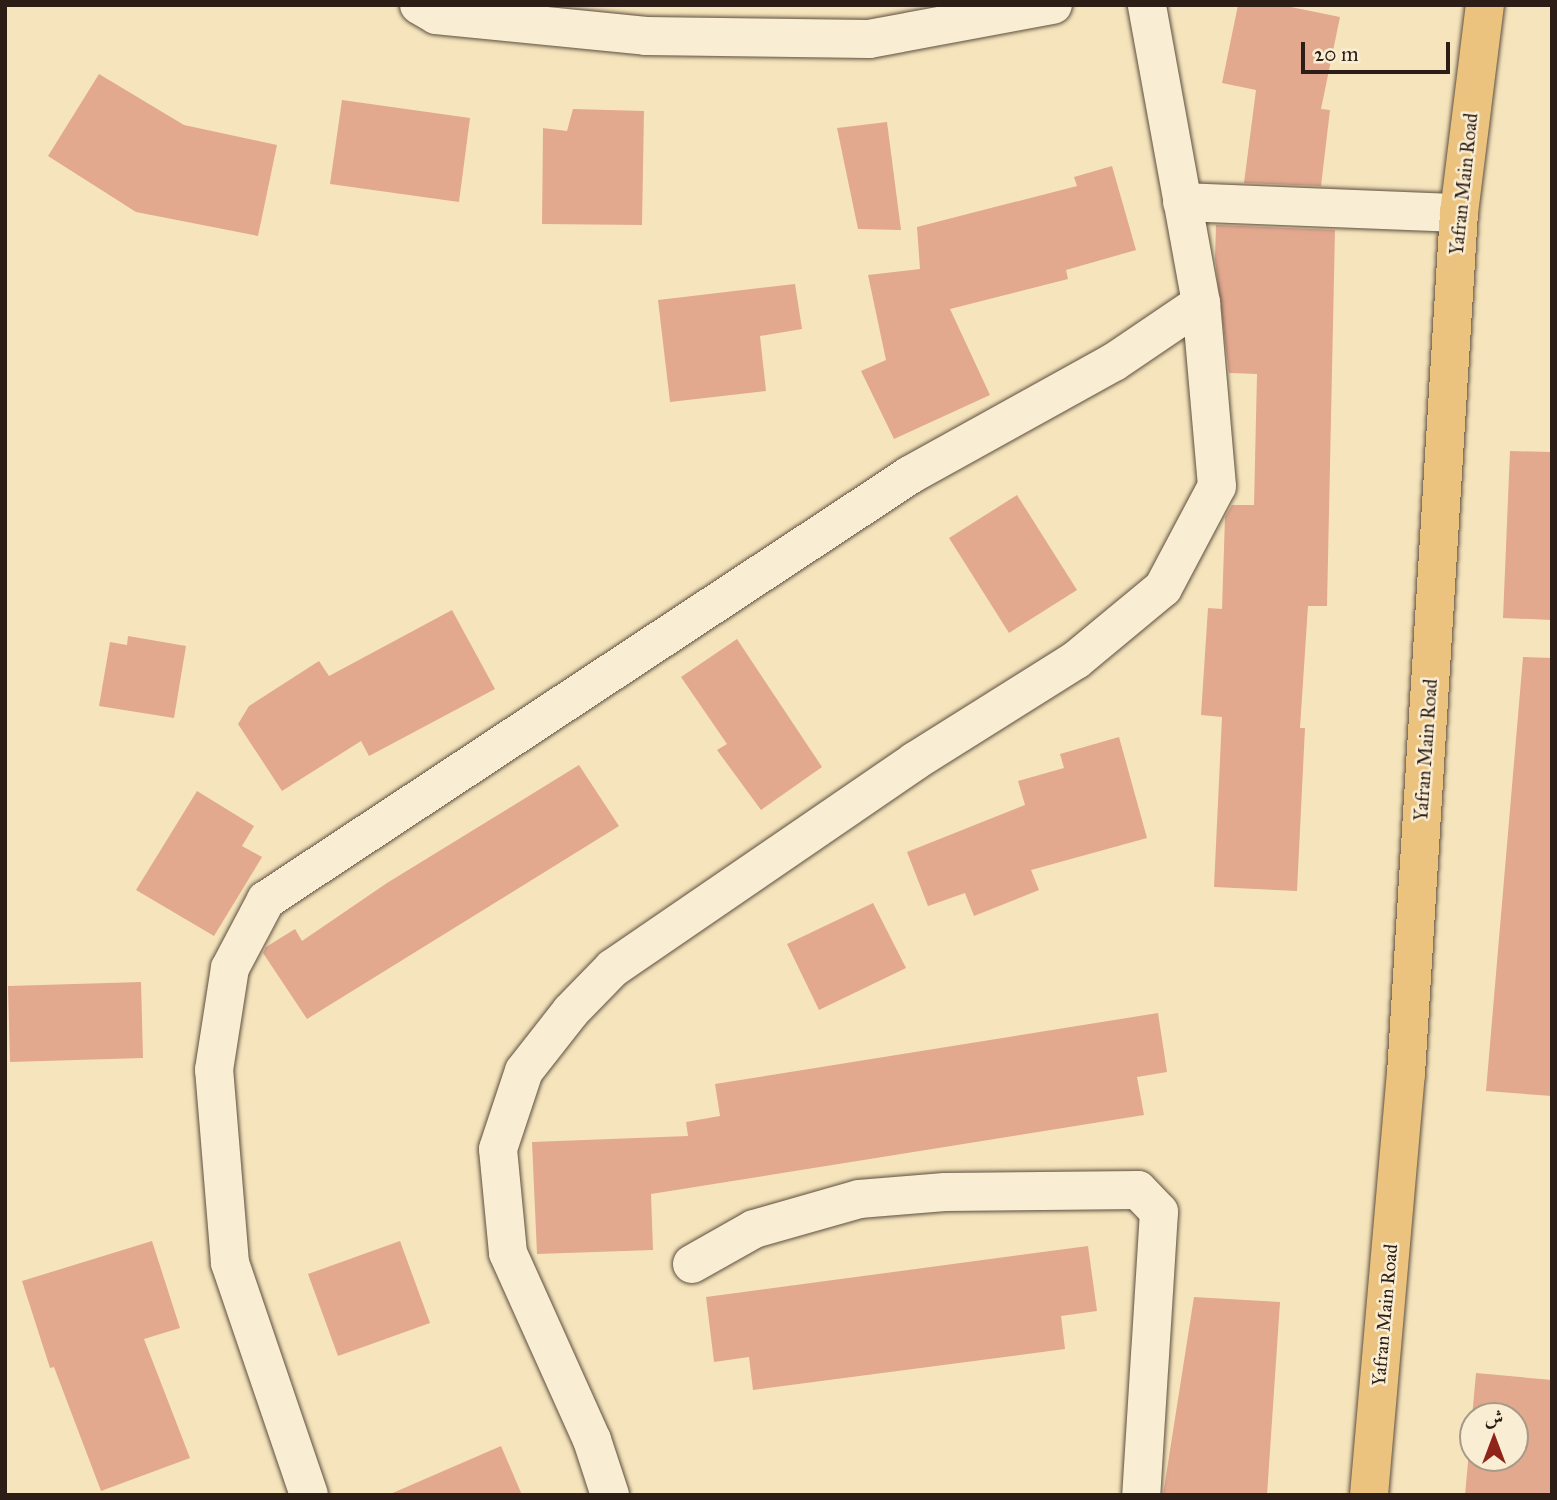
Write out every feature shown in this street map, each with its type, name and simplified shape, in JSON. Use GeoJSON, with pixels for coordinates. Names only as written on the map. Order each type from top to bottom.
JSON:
{"type":"FeatureCollection","features":[{"type":"Feature","properties":{"kind":"main road","name":"Yafran Main Road"},"geometry":{"type":"LineString","coordinates":[[1369,1495],[1406,1074],[1459,213],[1485,5]]}},
{"type":"Feature","properties":{"kind":"street"},"geometry":{"type":"LineString","coordinates":[[419,5],[436,15],[646,36],[869,39],[1052,5]]}},
{"type":"Feature","properties":{"kind":"street"},"geometry":{"type":"LineString","coordinates":[[610,1495],[592,1440],[508,1253],[498,1149],[524,1071],[571,1011],[614,968],[915,761],[1076,660],[1163,588],[1217,486],[1201,303],[1147,5]]}},
{"type":"Feature","properties":{"kind":"street"},"geometry":{"type":"LineString","coordinates":[[1182,202],[1459,213]]}},
{"type":"Feature","properties":{"kind":"street"},"geometry":{"type":"LineString","coordinates":[[309,1495],[230,1263],[214,1070],[230,968],[266,900],[910,475],[1114,362],[1201,303]]}},
{"type":"Feature","properties":{"kind":"street"},"geometry":{"type":"LineString","coordinates":[[692,1264],[754,1229],[859,1199],[945,1192],[1138,1191],[1159,1212],[1141,1495]]}},
{"type":"Feature","properties":{"kind":"building"},"geometry":{"type":"Polygon","coordinates":[[[1238,5],[1281,5],[1340,17],[1321,109],[1330,110],[1321,186],[1244,183],[1256,90],[1222,83],[1238,5]]]}},
{"type":"Feature","properties":{"kind":"building"},"geometry":{"type":"Polygon","coordinates":[[[99,74],[184,125],[277,145],[258,236],[136,212],[48,156],[99,74]]]}},
{"type":"Feature","properties":{"kind":"building"},"geometry":{"type":"Polygon","coordinates":[[[342,100],[470,118],[459,202],[330,184],[342,100]]]}},
{"type":"Feature","properties":{"kind":"building"},"geometry":{"type":"Polygon","coordinates":[[[573,109],[644,111],[642,225],[542,224],[543,128],[567,131],[573,109]]]}},
{"type":"Feature","properties":{"kind":"building"},"geometry":{"type":"Polygon","coordinates":[[[887,122],[901,230],[858,229],[837,128],[887,122]]]}},
{"type":"Feature","properties":{"kind":"building"},"geometry":{"type":"Polygon","coordinates":[[[1112,166],[1136,250],[1066,270],[1068,279],[950,309],[990,395],[894,439],[861,371],[886,360],[868,275],[920,269],[917,227],[1077,186],[1074,177],[1112,166]]]}},
{"type":"Feature","properties":{"kind":"building"},"geometry":{"type":"Polygon","coordinates":[[[1216,225],[1335,230],[1327,606],[1308,606],[1300,728],[1305,728],[1297,891],[1214,887],[1222,717],[1201,715],[1208,608],[1222,609],[1225,517],[1232,505],[1254,505],[1257,374],[1229,373],[1215,259],[1216,225]]]}},
{"type":"Feature","properties":{"kind":"building"},"geometry":{"type":"Polygon","coordinates":[[[795,284],[802,329],[760,336],[766,391],[670,402],[658,300],[795,284]]]}},
{"type":"Feature","properties":{"kind":"building"},"geometry":{"type":"Polygon","coordinates":[[[1510,451],[1552,452],[1552,620],[1503,618],[1510,451]]]}},
{"type":"Feature","properties":{"kind":"building"},"geometry":{"type":"Polygon","coordinates":[[[1017,495],[1077,590],[1009,633],[949,538],[1017,495]]]}},
{"type":"Feature","properties":{"kind":"building"},"geometry":{"type":"Polygon","coordinates":[[[452,610],[495,689],[369,756],[361,741],[282,791],[238,724],[249,706],[319,661],[329,676],[452,610]]]}},
{"type":"Feature","properties":{"kind":"building"},"geometry":{"type":"Polygon","coordinates":[[[128,636],[186,646],[174,718],[99,706],[110,642],[127,645],[128,636]]]}},
{"type":"Feature","properties":{"kind":"building"},"geometry":{"type":"Polygon","coordinates":[[[737,639],[822,767],[761,810],[717,750],[727,744],[681,677],[737,639]]]}},
{"type":"Feature","properties":{"kind":"building"},"geometry":{"type":"Polygon","coordinates":[[[1523,657],[1552,658],[1552,1096],[1486,1091],[1523,657]]]}},
{"type":"Feature","properties":{"kind":"building"},"geometry":{"type":"Polygon","coordinates":[[[1119,737],[1147,838],[1031,870],[1039,890],[974,916],[965,893],[928,906],[907,852],[1025,805],[1018,781],[1064,768],[1060,754],[1119,737]]]}},
{"type":"Feature","properties":{"kind":"building"},"geometry":{"type":"Polygon","coordinates":[[[579,765],[619,826],[307,1019],[263,953],[266,947],[295,929],[302,941],[387,883],[579,765]]]}},
{"type":"Feature","properties":{"kind":"building"},"geometry":{"type":"Polygon","coordinates":[[[197,791],[254,826],[242,846],[262,857],[214,936],[136,890],[197,791]]]}},
{"type":"Feature","properties":{"kind":"building"},"geometry":{"type":"Polygon","coordinates":[[[873,903],[906,968],[819,1010],[787,944],[873,903]]]}},
{"type":"Feature","properties":{"kind":"building"},"geometry":{"type":"Polygon","coordinates":[[[141,982],[143,1058],[10,1062],[8,986],[141,982]]]}},
{"type":"Feature","properties":{"kind":"building"},"geometry":{"type":"Polygon","coordinates":[[[1158,1013],[1167,1072],[1137,1077],[1144,1115],[651,1194],[653,1250],[537,1254],[532,1142],[688,1136],[686,1122],[720,1116],[715,1084],[1158,1013]]]}},
{"type":"Feature","properties":{"kind":"building"},"geometry":{"type":"Polygon","coordinates":[[[152,1241],[180,1328],[144,1339],[190,1458],[101,1491],[54,1367],[50,1368],[22,1281],[152,1241]]]}},
{"type":"Feature","properties":{"kind":"building"},"geometry":{"type":"Polygon","coordinates":[[[400,1241],[430,1323],[338,1356],[308,1274],[400,1241]]]}},
{"type":"Feature","properties":{"kind":"building"},"geometry":{"type":"Polygon","coordinates":[[[1088,1246],[1097,1311],[1061,1316],[1065,1349],[753,1390],[749,1357],[714,1362],[706,1297],[1088,1246]]]}},
{"type":"Feature","properties":{"kind":"building"},"geometry":{"type":"Polygon","coordinates":[[[1194,1297],[1280,1302],[1267,1495],[1163,1495],[1194,1297]]]}},
{"type":"Feature","properties":{"kind":"building"},"geometry":{"type":"Polygon","coordinates":[[[1476,1373],[1552,1380],[1552,1495],[1465,1495],[1467,1472],[1529,1472],[1529,1402],[1473,1402],[1476,1373]]]}},
{"type":"Feature","properties":{"kind":"building"},"geometry":{"type":"Polygon","coordinates":[[[501,1446],[522,1495],[388,1495],[501,1446]]]}}]}
